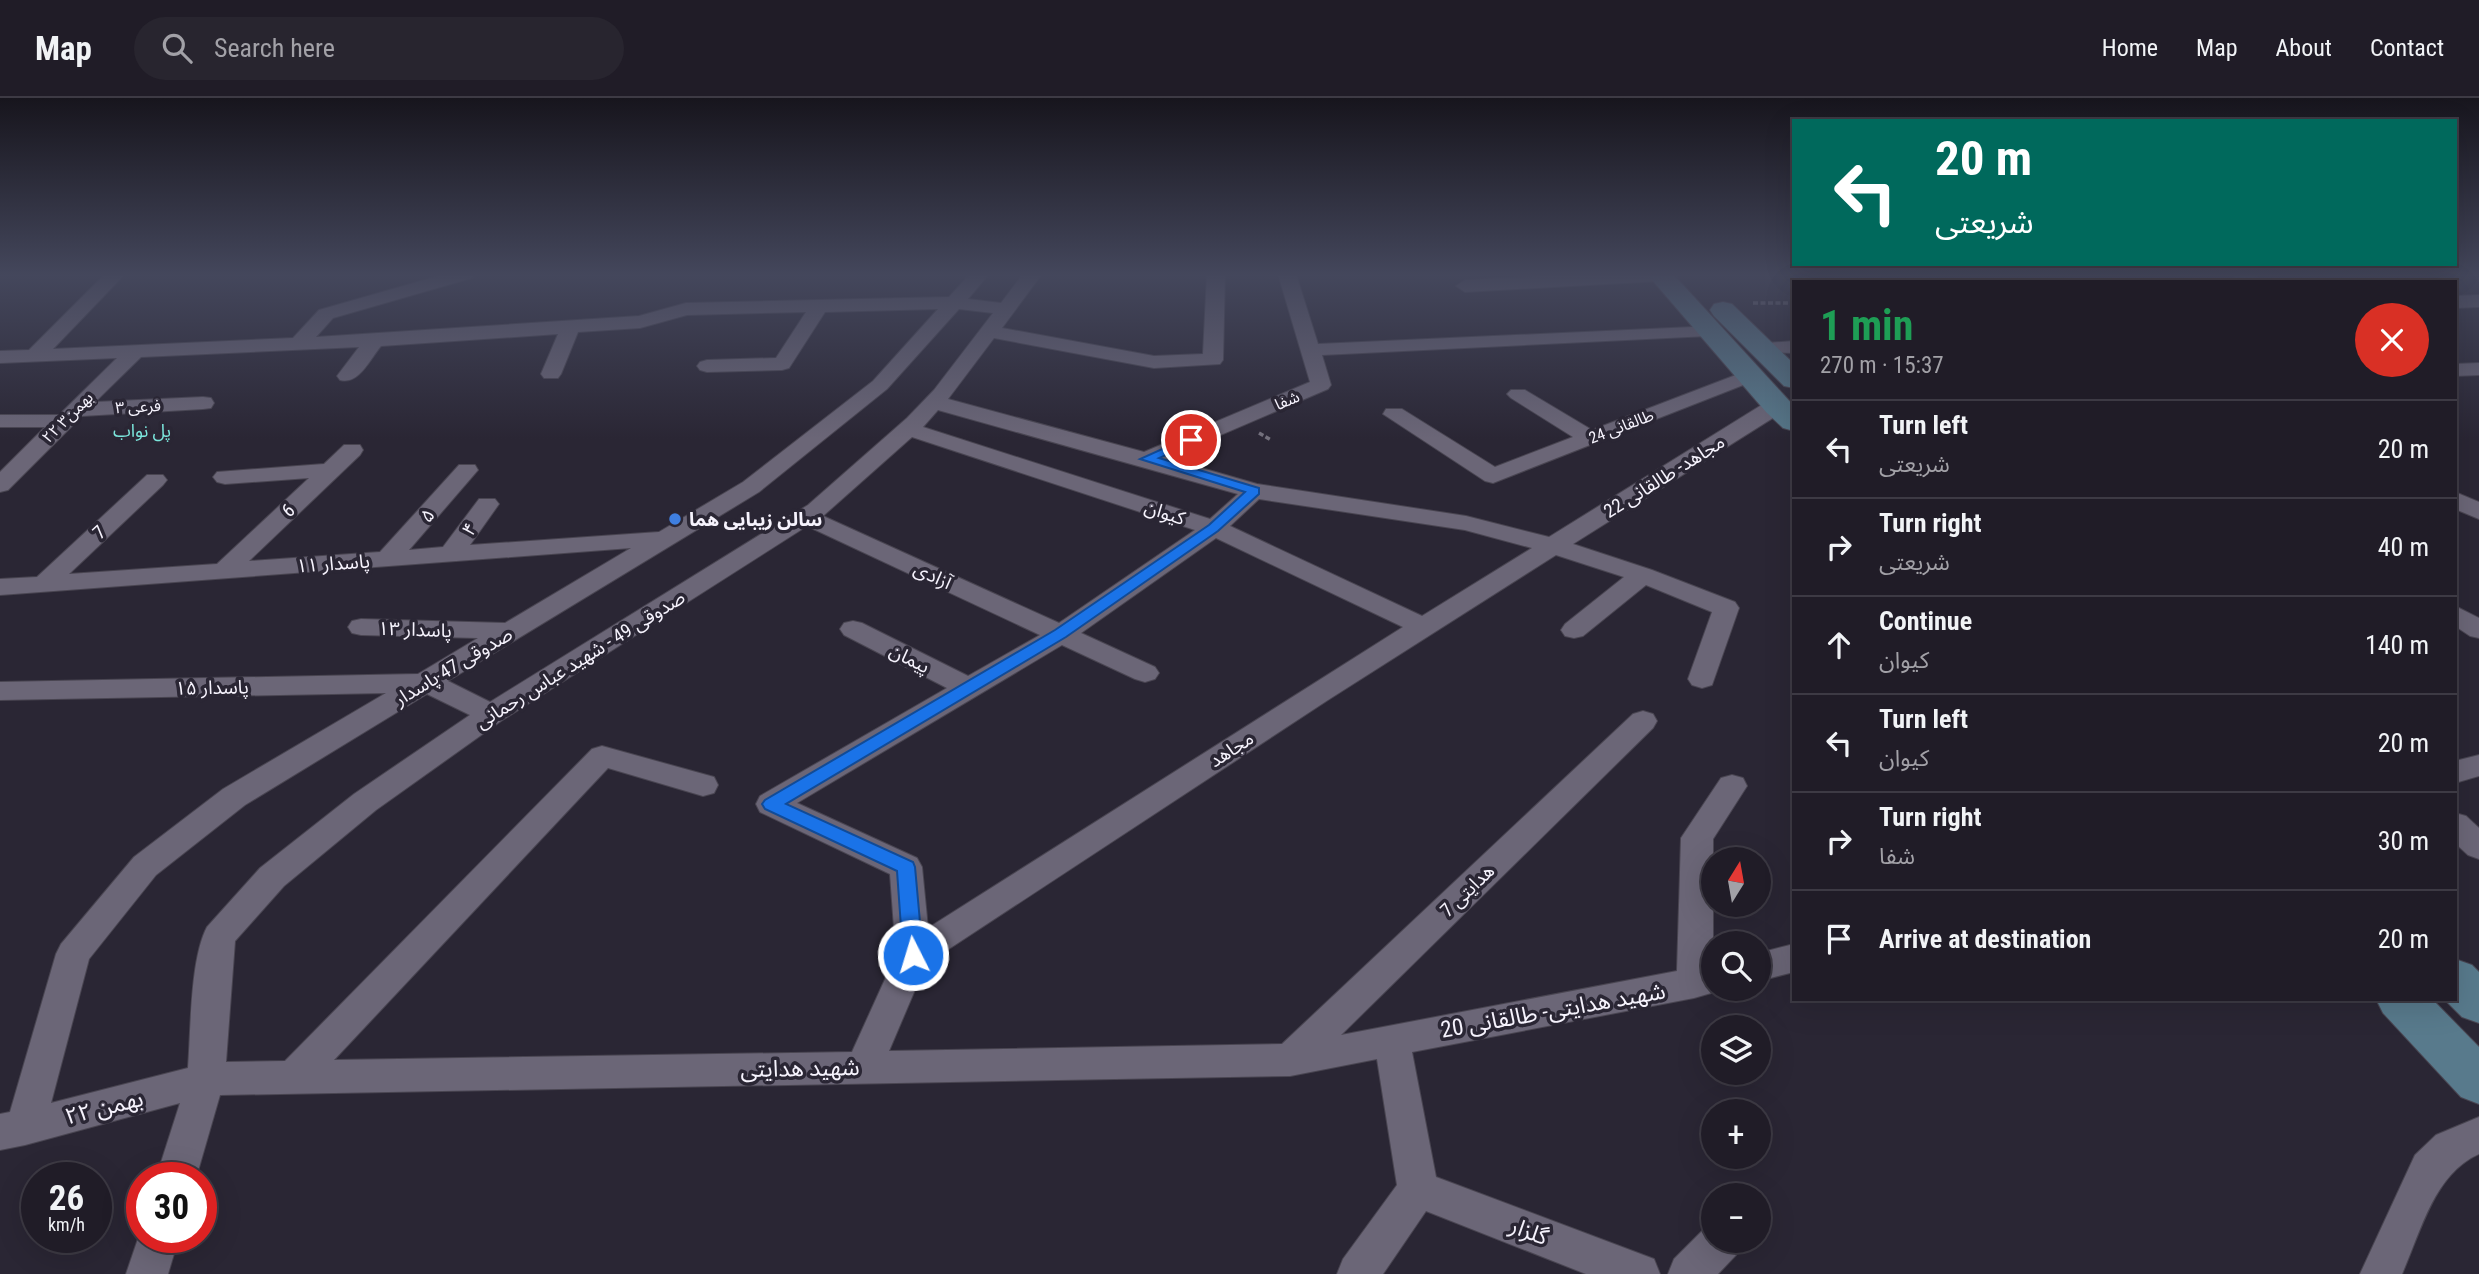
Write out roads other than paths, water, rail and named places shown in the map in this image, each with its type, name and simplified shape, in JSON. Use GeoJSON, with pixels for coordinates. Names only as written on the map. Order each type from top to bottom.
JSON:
{"type":"FeatureCollection","features":[{"type":"Feature","properties":{"kind":"main road"},"geometry":{"type":"LineString","coordinates":[[1740,329],[1792,378]]}},
{"type":"Feature","properties":{"kind":"main road"},"geometry":{"type":"LineString","coordinates":[[1708,331],[1785,414]]}},
{"type":"Feature","properties":{"kind":"main road"},"geometry":{"type":"LineString","coordinates":[[2457,981],[2479,1003]]}},
{"type":"Feature","properties":{"kind":"main road"},"geometry":{"type":"LineString","coordinates":[[2402,1001],[2479,1081]]}},
{"type":"Feature","properties":{"kind":"street"},"geometry":{"type":"LineString","coordinates":[[35,355],[61,329]]}},
{"type":"Feature","properties":{"kind":"street"},"geometry":{"type":"LineString","coordinates":[[298,344],[312,329]]}},
{"type":"Feature","properties":{"kind":"street"},"geometry":{"type":"LineString","coordinates":[[0,357],[298,344],[542,329]]}},
{"type":"Feature","properties":{"kind":"street"},"geometry":{"type":"LineString","coordinates":[[551,374],[569,329]]}},
{"type":"Feature","properties":{"kind":"street"},"geometry":{"type":"LineString","coordinates":[[707,366],[782,364],[804,329]]}},
{"type":"Feature","properties":{"kind":"street","name":"صدوقی 47-پاسدار"},"geometry":{"type":"LineString","coordinates":[[12,1130],[73,954],[145,866],[234,797],[434,686],[510,631],[751,487],[880,385],[924,329]]}},
{"type":"Feature","properties":{"kind":"street"},"geometry":{"type":"LineString","coordinates":[[988,331],[1154,362],[1213,360],[1214,329]]}},
{"type":"Feature","properties":{"kind":"street","name":"شفا"},"geometry":{"type":"LineString","coordinates":[[1146,459],[1321,386],[1304,329]]}},
{"type":"Feature","properties":{"kind":"street","name":"صدوقی 49 - شهید عباس رحمانی"},"geometry":{"type":"LineString","coordinates":[[181,1162],[206,1079],[212,989],[219,937],[272,877],[484,711],[806,517],[908,429],[933,402],[988,331]]}},
{"type":"Feature","properties":{"kind":"street"},"geometry":{"type":"LineString","coordinates":[[1311,350],[1708,331]]}},
{"type":"Feature","properties":{"kind":"street"},"geometry":{"type":"LineString","coordinates":[[347,376],[375,340]]}},
{"type":"Feature","properties":{"kind":"street"},"geometry":{"type":"LineString","coordinates":[[1760,348],[1792,347]]}},
{"type":"Feature","properties":{"kind":"street","name":"۲۲ بهمن۳"},"geometry":{"type":"LineString","coordinates":[[0,485],[136,350]]}},
{"type":"Feature","properties":{"kind":"street"},"geometry":{"type":"LineString","coordinates":[[2457,370],[2479,369]]}},
{"type":"Feature","properties":{"kind":"street","name":"طالقانی 24"},"geometry":{"type":"LineString","coordinates":[[1394,414],[1493,476],[1749,376]]}},
{"type":"Feature","properties":{"kind":"street"},"geometry":{"type":"LineString","coordinates":[[1518,394],[1590,438]]}},
{"type":"Feature","properties":{"kind":"street"},"geometry":{"type":"LineString","coordinates":[[933,402],[1254,491],[1466,523],[1551,545],[1643,575],[1726,608],[1702,679]]}},
{"type":"Feature","properties":{"kind":"street","name":"فرعی ۳"},"geometry":{"type":"LineString","coordinates":[[0,421],[203,403]]}},
{"type":"Feature","properties":{"kind":"street","name":"مجاهد- طالقانی 22"},"geometry":{"type":"LineString","coordinates":[[1551,545],[1785,414]]}},
{"type":"Feature","properties":{"kind":"street","name":"کیوان"},"geometry":{"type":"LineString","coordinates":[[908,429],[1214,528],[1424,627]]}},
{"type":"Feature","properties":{"kind":"street","name":"6"},"geometry":{"type":"LineString","coordinates":[[224,571],[352,450]]}},
{"type":"Feature","properties":{"kind":"street"},"geometry":{"type":"LineString","coordinates":[[225,477],[331,470]]}},
{"type":"Feature","properties":{"kind":"street","name":"۵"},"geometry":{"type":"LineString","coordinates":[[387,559],[467,470]]}},
{"type":"Feature","properties":{"kind":"street","name":"7"},"geometry":{"type":"LineString","coordinates":[[44,584],[155,480]]}},
{"type":"Feature","properties":{"kind":"street"},"geometry":{"type":"LineString","coordinates":[[863,1067],[913,955],[906,867],[771,804],[1061,634],[1214,528],[1254,491]]}},
{"type":"Feature","properties":{"kind":"street"},"geometry":{"type":"LineString","coordinates":[[2457,500],[2479,512]]}},
{"type":"Feature","properties":{"kind":"street","name":"۴"},"geometry":{"type":"LineString","coordinates":[[451,554],[487,504]]}},
{"type":"Feature","properties":{"kind":"street","name":"آزادی"},"geometry":{"type":"LineString","coordinates":[[806,517],[1145,673]]}},
{"type":"Feature","properties":{"kind":"street","name":"پاسدار ۱۱"},"geometry":{"type":"LineString","coordinates":[[0,587],[665,538]]}},
{"type":"Feature","properties":{"kind":"street","name":"مجاهد"},"geometry":{"type":"LineString","coordinates":[[913,955],[1318,692],[1551,545]]}},
{"type":"Feature","properties":{"kind":"street"},"geometry":{"type":"LineString","coordinates":[[1574,629],[1643,575]]}},
{"type":"Feature","properties":{"kind":"street"},"geometry":{"type":"LineString","coordinates":[[2457,615],[2479,630]]}},
{"type":"Feature","properties":{"kind":"street","name":"پاسدار ۱۳"},"geometry":{"type":"LineString","coordinates":[[361,627],[510,631]]}},
{"type":"Feature","properties":{"kind":"street","name":"پیمان"},"geometry":{"type":"LineString","coordinates":[[853,629],[967,687]]}},
{"type":"Feature","properties":{"kind":"street"},"geometry":{"type":"LineString","coordinates":[[434,686],[484,711]]}},
{"type":"Feature","properties":{"kind":"street","name":"پاسدار ۱۵"},"geometry":{"type":"LineString","coordinates":[[0,691],[434,686]]}},
{"type":"Feature","properties":{"kind":"street","name":"هدایتی 7"},"geometry":{"type":"LineString","coordinates":[[1290,1060],[1643,721]]}},
{"type":"Feature","properties":{"kind":"street"},"geometry":{"type":"LineString","coordinates":[[294,1077],[602,755],[703,785]]}},
{"type":"Feature","properties":{"kind":"street"},"geometry":{"type":"LineString","coordinates":[[2457,771],[2479,765]]}},
{"type":"Feature","properties":{"kind":"street"},"geometry":{"type":"LineString","coordinates":[[1702,931],[1697,838],[1732,786]]}},
{"type":"Feature","properties":{"kind":"street"},"geometry":{"type":"LineString","coordinates":[[2457,826],[2479,846]]}},
{"type":"Feature","properties":{"kind":"street"},"geometry":{"type":"LineString","coordinates":[[1771,964],[1792,959]]}},
{"type":"Feature","properties":{"kind":"street","name":"شهید هدایتی- طالقانی 20"},"geometry":{"type":"LineString","coordinates":[[1392,1040],[1701,982]]}},
{"type":"Feature","properties":{"kind":"street"},"geometry":{"type":"LineString","coordinates":[[1358,1274],[1418,1189],[1392,1040]]}},
{"type":"Feature","properties":{"kind":"street","name":"شهید هدایتی"},"geometry":{"type":"LineString","coordinates":[[206,1079],[1290,1060],[1392,1040]]}},
{"type":"Feature","properties":{"kind":"street","name":"۲۲ بهمن"},"geometry":{"type":"LineString","coordinates":[[12,1130],[206,1079]]}},
{"type":"Feature","properties":{"kind":"street"},"geometry":{"type":"LineString","coordinates":[[2381,1274],[2429,1168],[2451,1148],[2479,1135]]}},
{"type":"Feature","properties":{"kind":"street","name":"گلزار"},"geometry":{"type":"LineString","coordinates":[[1418,1189],[1627,1271]]}},
{"type":"Feature","properties":{"kind":"street"},"geometry":{"type":"LineString","coordinates":[[146,1274],[153,1253]]}},
{"type":"Feature","properties":{"kind":"street"},"geometry":{"type":"LineString","coordinates":[[1689,1274],[1709,1253]]}},
{"type":"Feature","properties":{"kind":"place","name":"سالن زیبایی هما"},"geometry":{"type":"Point","coordinates":[675,519]}},
{"type":"Feature","properties":{"kind":"district","name":"پل نواب"},"geometry":{"type":"Point","coordinates":[142,431]}}]}
